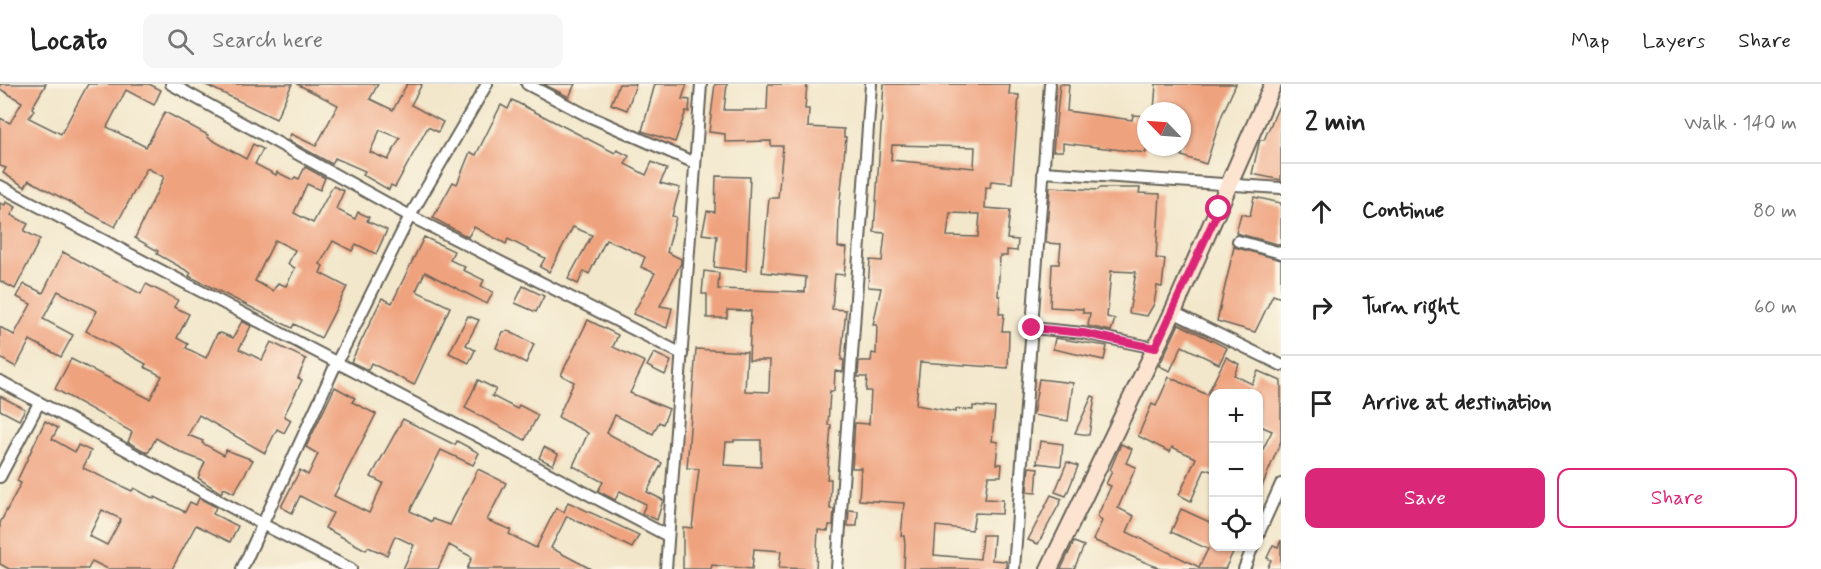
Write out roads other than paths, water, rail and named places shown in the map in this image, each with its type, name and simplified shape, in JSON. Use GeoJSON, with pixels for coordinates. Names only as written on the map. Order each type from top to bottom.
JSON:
{"type":"FeatureCollection","features":[{"type":"Feature","properties":{"kind":"street"},"geometry":{"type":"LineString","coordinates":[[171,84],[410,216],[682,354]]}},
{"type":"Feature","properties":{"kind":"street"},"geometry":{"type":"LineString","coordinates":[[242,569],[336,364],[410,216],[487,84]]}},
{"type":"Feature","properties":{"kind":"street"},"geometry":{"type":"LineString","coordinates":[[527,84],[584,114],[695,163]]}},
{"type":"Feature","properties":{"kind":"street"},"geometry":{"type":"LineString","coordinates":[[666,569],[700,84]]}},
{"type":"Feature","properties":{"kind":"street"},"geometry":{"type":"LineString","coordinates":[[837,569],[871,84]]}},
{"type":"Feature","properties":{"kind":"street"},"geometry":{"type":"LineString","coordinates":[[1014,569],[1050,84]]}},
{"type":"Feature","properties":{"kind":"street"},"geometry":{"type":"LineString","coordinates":[[1049,569],[1173,312],[1273,84]]}},
{"type":"Feature","properties":{"kind":"street"},"geometry":{"type":"LineString","coordinates":[[1043,172],[1281,188]]}},
{"type":"Feature","properties":{"kind":"street"},"geometry":{"type":"LineString","coordinates":[[0,186],[668,536]]}},
{"type":"Feature","properties":{"kind":"street"},"geometry":{"type":"LineString","coordinates":[[1238,241],[1281,253]]}},
{"type":"Feature","properties":{"kind":"street"},"geometry":{"type":"LineString","coordinates":[[1173,312],[1281,365]]}},
{"type":"Feature","properties":{"kind":"street"},"geometry":{"type":"LineString","coordinates":[[1032,328],[1083,333],[1155,348]]}},
{"type":"Feature","properties":{"kind":"street"},"geometry":{"type":"LineString","coordinates":[[0,381],[262,524],[351,569]]}},
{"type":"Feature","properties":{"kind":"street"},"geometry":{"type":"LineString","coordinates":[[0,477],[39,403]]}},
{"type":"Feature","properties":{"kind":"street"},"geometry":{"type":"LineString","coordinates":[[1263,524],[1281,484]]}},
{"type":"Feature","properties":{"kind":"street"},"geometry":{"type":"LineString","coordinates":[[1244,569],[1251,551]]}}]}
